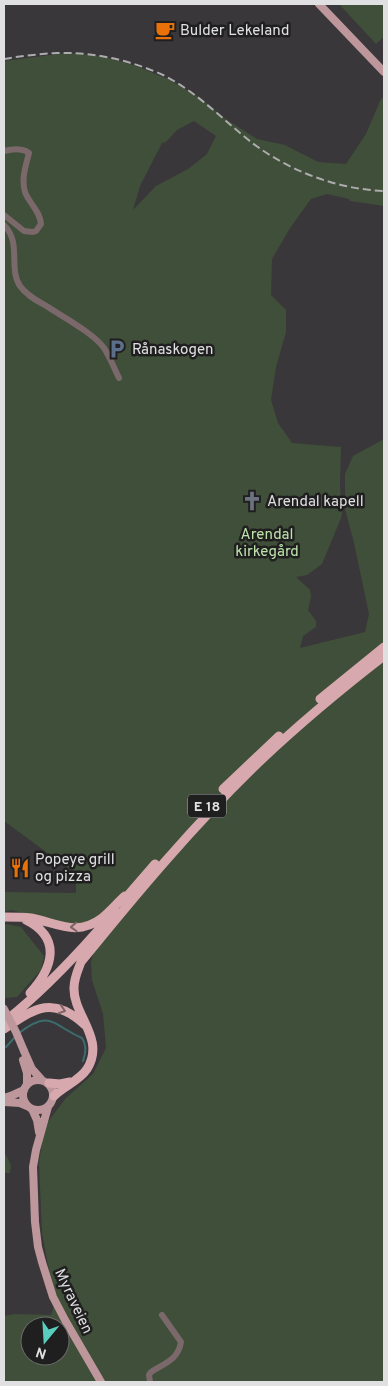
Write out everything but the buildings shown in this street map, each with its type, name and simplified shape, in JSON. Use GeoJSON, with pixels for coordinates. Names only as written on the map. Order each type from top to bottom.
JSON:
{"type":"FeatureCollection","features":[{"type":"Feature","properties":{"kind":"highway","name":"E 18"},"geometry":{"type":"LineString","coordinates":[[4,1020],[30,1000],[62,970],[110,918],[194,820],[253,760],[328,692],[384,647]]}},
{"type":"Feature","properties":{"kind":"highway","name":"E 18"},"geometry":{"type":"LineString","coordinates":[[54,1096],[75,1081],[88,1068],[92,1055],[92,1043],[74,995],[75,979],[82,962],[198,824],[293,730],[384,656]]}},
{"type":"Feature","properties":{"kind":"highway","name":"E 18"},"geometry":{"type":"LineString","coordinates":[[4,918],[30,918],[64,927],[78,928],[86,926],[102,918],[141,880]]}},
{"type":"Feature","properties":{"kind":"highway"},"geometry":{"type":"LineString","coordinates":[[4,1020],[41,981],[51,957],[46,936],[35,925],[21,918]]}},
{"type":"Feature","properties":{"kind":"highway","name":"E 18"},"geometry":{"type":"LineString","coordinates":[[4,1028],[51,986],[114,922]]}},
{"type":"Feature","properties":{"kind":"highway","name":"E 18"},"geometry":{"type":"LineString","coordinates":[[4,1028],[31,1011],[45,1007],[69,1012],[86,1026]]}},
{"type":"Feature","properties":{"kind":"highway"},"geometry":{"type":"LineString","coordinates":[[45,1081],[60,1084],[75,1081]]}},
{"type":"Feature","properties":{"kind":"main road"},"geometry":{"type":"LineString","coordinates":[[319,4],[384,72]]}},
{"type":"Feature","properties":{"kind":"main road"},"geometry":{"type":"LineString","coordinates":[[4,1010],[16,1032],[22,1052],[27,1073],[23,1097],[30,1107]]}},
{"type":"Feature","properties":{"kind":"main road"},"geometry":{"type":"LineString","coordinates":[[4,1020],[32,1069],[53,1089],[54,1096],[52,1103],[40,1110],[4,1100]]}},
{"type":"Feature","properties":{"kind":"main road"},"geometry":{"type":"LineString","coordinates":[[4,1100],[26,1087],[33,1080],[45,1081]]}},
{"type":"Feature","properties":{"kind":"main road","name":"Myraveien"},"geometry":{"type":"LineString","coordinates":[[30,1107],[37,1120],[40,1137]]}},
{"type":"Feature","properties":{"kind":"main road","name":"Myraveien"},"geometry":{"type":"LineString","coordinates":[[48,1107],[34,1158],[33,1183],[36,1231],[42,1262],[54,1297],[65,1320],[101,1382]]}},
{"type":"Feature","properties":{"kind":"street"},"geometry":{"type":"LineString","coordinates":[[4,150],[20,150],[29,153],[23,183],[25,192],[39,214],[41,224],[36,231],[28,232],[4,215]]}},
{"type":"Feature","properties":{"kind":"street"},"geometry":{"type":"LineString","coordinates":[[4,225],[12,236],[17,280],[21,287],[34,299],[89,334],[103,346],[119,378]]}},
{"type":"Feature","properties":{"kind":"street"},"geometry":{"type":"LineString","coordinates":[[150,1382],[149,1374],[174,1358],[181,1345],[181,1342],[162,1315]]}},
{"type":"Feature","properties":{"kind":"green space"},"geometry":{"type":"Polygon","coordinates":[[[339,4],[384,4],[384,37],[376,44],[339,4]]]}},
{"type":"Feature","properties":{"kind":"green space","name":"Arendal kirkegård"},"geometry":{"type":"Polygon","coordinates":[[[67,53],[102,56],[136,66],[170,80],[200,98],[227,120],[257,139],[285,145],[318,162],[346,164],[366,134],[384,96],[384,206],[350,201],[349,199],[327,194],[311,199],[290,228],[272,259],[271,295],[286,310],[286,332],[276,367],[271,400],[278,423],[292,443],[341,447],[341,518],[322,564],[307,575],[296,577],[310,590],[311,597],[308,610],[316,621],[316,627],[303,636],[300,648],[365,632],[369,614],[345,509],[345,474],[353,456],[384,439],[384,1382],[4,1382],[4,1316],[15,1314],[51,1315],[55,1302],[42,1233],[39,1163],[44,1127],[66,1098],[93,1074],[106,1048],[103,1014],[92,980],[91,962],[101,928],[68,925],[11,910],[4,912],[4,892],[76,893],[76,874],[4,821],[4,61],[67,53]],[[194,121],[177,130],[166,142],[162,143],[140,186],[133,210],[156,186],[188,169],[207,154],[216,136],[194,121]]]}},
{"type":"Feature","properties":{"kind":"green space"},"geometry":{"type":"Polygon","coordinates":[[[4,925],[21,927],[44,956],[41,970],[17,997],[4,998],[4,925]]]}},
{"type":"Feature","properties":{"kind":"green space"},"geometry":{"type":"Polygon","coordinates":[[[4,1151],[11,1165],[10,1173],[4,1173],[4,1151]]]}},
{"type":"Feature","properties":{"kind":"waterway"},"geometry":{"type":"LineString","coordinates":[[19,1033],[38,1022],[45,1021],[57,1024],[82,1038],[85,1043],[83,1061]]}},
{"type":"Feature","properties":{"kind":"waterway"},"geometry":{"type":"LineString","coordinates":[[6,1047],[16,1036]]}},
{"type":"Feature","properties":{"kind":"railway"},"geometry":{"type":"LineString","coordinates":[[4,59],[71,53],[111,58],[138,65],[163,75],[187,89],[251,142],[281,162],[314,177],[348,187],[384,191]]}},
{"type":"Feature","properties":{"kind":"place","name":"Bulder Lekeland"},"geometry":{"type":"Point","coordinates":[165,30]}},
{"type":"Feature","properties":{"kind":"place","name":"Rånaskogen"},"geometry":{"type":"Point","coordinates":[117,349]}},
{"type":"Feature","properties":{"kind":"place","name":"Arendal kapell"},"geometry":{"type":"Point","coordinates":[252,501]}},
{"type":"Feature","properties":{"kind":"place","name":"Popeye grill og pizza"},"geometry":{"type":"Point","coordinates":[20,868]}}]}
